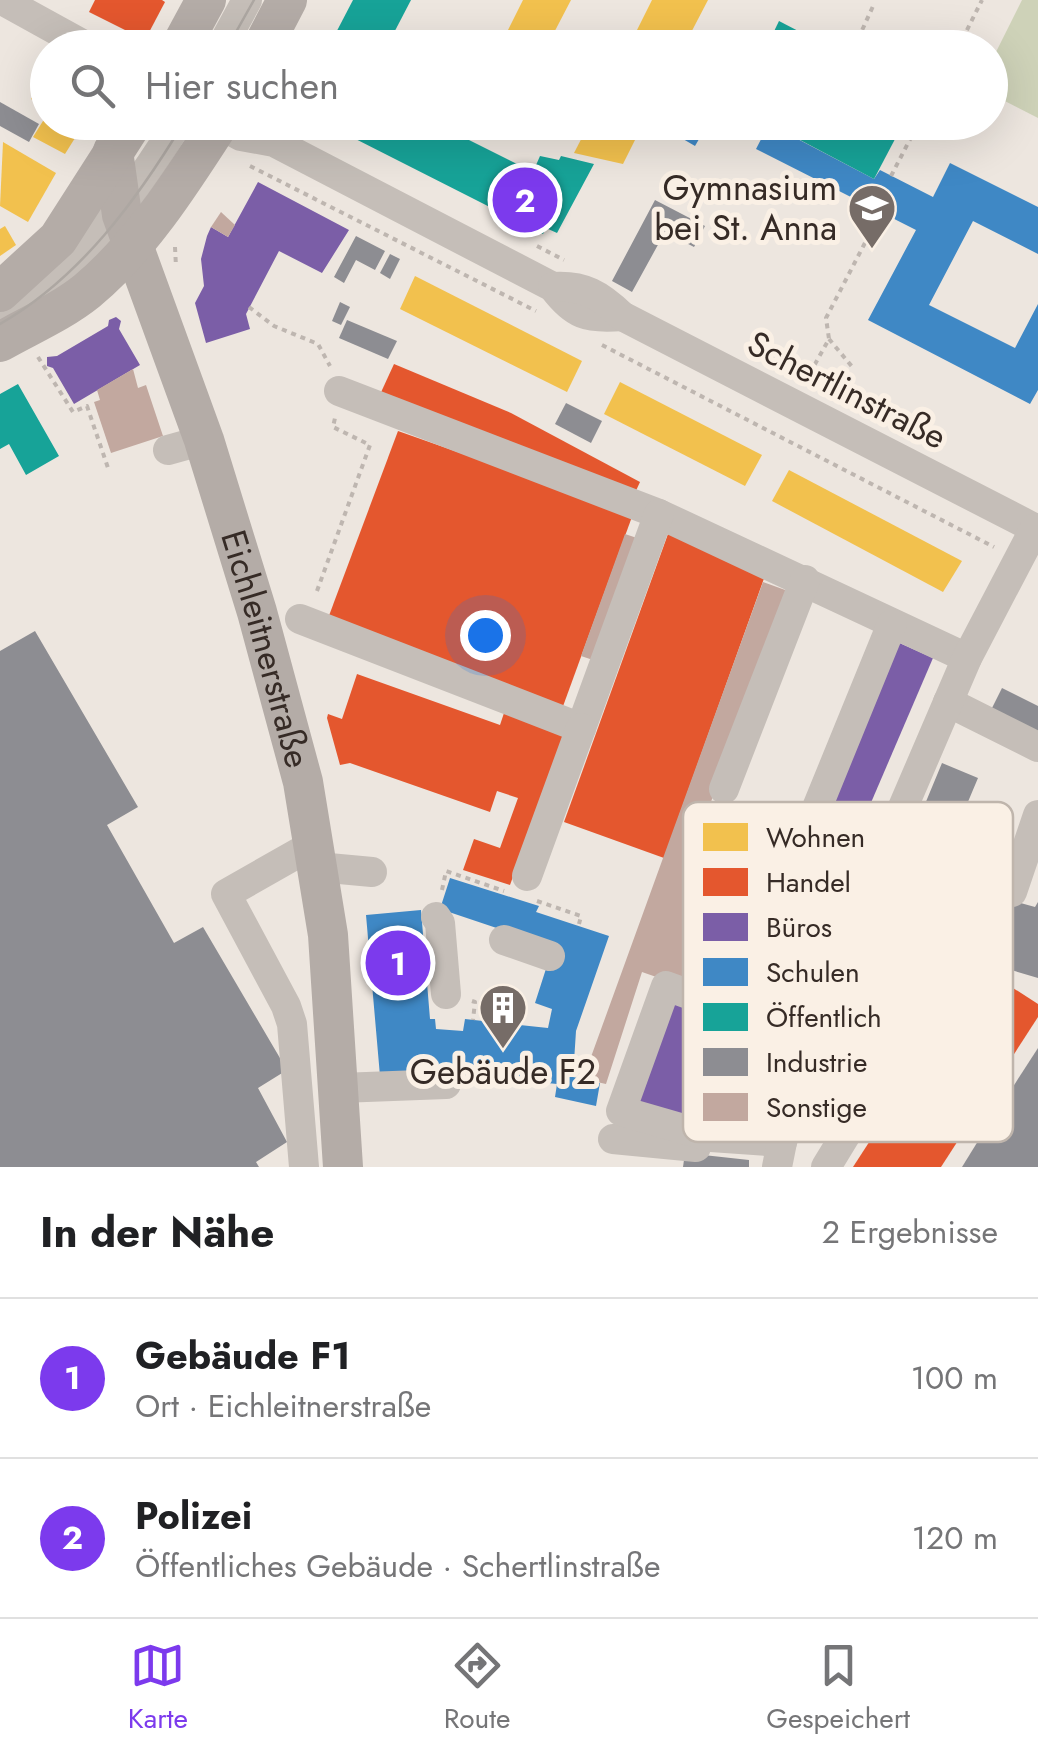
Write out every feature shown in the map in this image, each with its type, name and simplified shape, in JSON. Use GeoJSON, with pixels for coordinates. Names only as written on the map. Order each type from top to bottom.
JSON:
{"type":"FeatureCollection","features":[{"type":"Feature","properties":{"kind":"main road"},"geometry":{"type":"LineString","coordinates":[[176,30],[206,0]]}},
{"type":"Feature","properties":{"kind":"main road"},"geometry":{"type":"LineString","coordinates":[[271,30],[287,0]]}},
{"type":"Feature","properties":{"kind":"main road"},"geometry":{"type":"LineString","coordinates":[[0,292],[58,239],[121,140]]}},
{"type":"Feature","properties":{"kind":"main road","name":"Eichleitnerstraße"},"geometry":{"type":"LineString","coordinates":[[123,140],[126,226],[186,445],[257,612],[303,782],[328,936],[342,1167]]}},
{"type":"Feature","properties":{"kind":"main road"},"geometry":{"type":"LineString","coordinates":[[0,342],[79,297],[126,226],[203,140]]}},
{"type":"Feature","properties":{"kind":"street"},"geometry":{"type":"LineString","coordinates":[[2,0],[56,30]]}},
{"type":"Feature","properties":{"kind":"street"},"geometry":{"type":"LineString","coordinates":[[231,30],[248,0]]}},
{"type":"Feature","properties":{"kind":"street"},"geometry":{"type":"LineString","coordinates":[[0,318],[71,260],[126,226],[169,140]]}},
{"type":"Feature","properties":{"kind":"street","name":"Schertlinstraße"},"geometry":{"type":"LineString","coordinates":[[263,140],[274,142],[546,300],[594,318],[622,316],[1036,529]]}},
{"type":"Feature","properties":{"kind":"street"},"geometry":{"type":"LineString","coordinates":[[339,391],[660,514],[967,658]]}},
{"type":"Feature","properties":{"kind":"street"},"geometry":{"type":"LineString","coordinates":[[524,890],[660,514]]}},
{"type":"Feature","properties":{"kind":"street"},"geometry":{"type":"LineString","coordinates":[[905,802],[967,658],[1036,529]]}},
{"type":"Feature","properties":{"kind":"street"},"geometry":{"type":"LineString","coordinates":[[724,789],[805,580]]}},
{"type":"Feature","properties":{"kind":"street"},"geometry":{"type":"LineString","coordinates":[[300,618],[581,728]]}},
{"type":"Feature","properties":{"kind":"street"},"geometry":{"type":"LineString","coordinates":[[819,802],[892,624]]}},
{"type":"Feature","properties":{"kind":"street"},"geometry":{"type":"LineString","coordinates":[[948,702],[1038,747]]}},
{"type":"Feature","properties":{"kind":"street"},"geometry":{"type":"LineString","coordinates":[[1013,889],[1038,815]]}},
{"type":"Feature","properties":{"kind":"street"},"geometry":{"type":"LineString","coordinates":[[304,1167],[292,1024],[226,894],[316,856],[372,872]]}},
{"type":"Feature","properties":{"kind":"street"},"geometry":{"type":"LineString","coordinates":[[436,916],[446,994]]}},
{"type":"Feature","properties":{"kind":"street"},"geometry":{"type":"LineString","coordinates":[[504,940],[550,956]]}},
{"type":"Feature","properties":{"kind":"street"},"geometry":{"type":"LineString","coordinates":[[683,992],[666,986],[620,1111],[683,1128]]}},
{"type":"Feature","properties":{"kind":"street"},"geometry":{"type":"LineString","coordinates":[[340,1088],[446,1084]]}},
{"type":"Feature","properties":{"kind":"street"},"geometry":{"type":"LineString","coordinates":[[613,1139],[779,1155]]}},
{"type":"Feature","properties":{"kind":"street"},"geometry":{"type":"LineString","coordinates":[[732,1142],[779,1155]]}},
{"type":"Feature","properties":{"kind":"street"},"geometry":{"type":"LineString","coordinates":[[826,1167],[841,1142]]}},
{"type":"Feature","properties":{"kind":"path"},"geometry":{"type":"LineString","coordinates":[[967,30],[982,0]]}},
{"type":"Feature","properties":{"kind":"path"},"geometry":{"type":"LineString","coordinates":[[862,30],[874,4]]}},
{"type":"Feature","properties":{"kind":"path"},"geometry":{"type":"LineString","coordinates":[[891,176],[910,140]]}},
{"type":"Feature","properties":{"kind":"path"},"geometry":{"type":"LineString","coordinates":[[246,164],[546,300]]}},
{"type":"Feature","properties":{"kind":"path"},"geometry":{"type":"LineString","coordinates":[[854,369],[829,339],[826,318],[881,212]]}},
{"type":"Feature","properties":{"kind":"path"},"geometry":{"type":"LineString","coordinates":[[249,307],[274,326],[318,344],[328,359],[339,391],[333,427],[370,445],[317,591]]}},
{"type":"Feature","properties":{"kind":"path"},"geometry":{"type":"LineString","coordinates":[[591,339],[1019,560]]}},
{"type":"Feature","properties":{"kind":"path"},"geometry":{"type":"LineString","coordinates":[[803,386],[829,339]]}},
{"type":"Feature","properties":{"kind":"path"},"geometry":{"type":"LineString","coordinates":[[38,356],[74,412],[86,406],[108,468]]}},
{"type":"Feature","properties":{"kind":"path"},"geometry":{"type":"LineString","coordinates":[[436,916],[446,871],[524,890],[581,916],[579,924]]}},
{"type":"Feature","properties":{"kind":"green space"},"geometry":{"type":"Polygon","coordinates":[[[1022,0],[1038,0],[1038,118],[1008,103],[1007,30],[1022,0]]]}},
{"type":"Feature","properties":{"kind":"building: Wohnen"},"geometry":{"type":"Polygon","coordinates":[[[523,0],[571,0],[555,30],[508,30],[523,0]]]}},
{"type":"Feature","properties":{"kind":"building: Wohnen"},"geometry":{"type":"Polygon","coordinates":[[[652,0],[708,0],[692,30],[637,30],[652,0]]]}},
{"type":"Feature","properties":{"kind":"building: Wohnen"},"geometry":{"type":"Polygon","coordinates":[[[39,140],[74,140],[65,154],[39,140]]]}},
{"type":"Feature","properties":{"kind":"building: Wohnen"},"geometry":{"type":"Polygon","coordinates":[[[581,140],[635,140],[623,164],[574,153],[581,140]]]}},
{"type":"Feature","properties":{"kind":"building: Wohnen"},"geometry":{"type":"Polygon","coordinates":[[[3,142],[56,173],[28,222],[0,206],[3,142]]]}},
{"type":"Feature","properties":{"kind":"building: Wohnen"},"geometry":{"type":"Polygon","coordinates":[[[5,226],[16,245],[0,256],[0,229],[5,226]]]}},
{"type":"Feature","properties":{"kind":"building: Wohnen"},"geometry":{"type":"Polygon","coordinates":[[[415,276],[582,361],[567,392],[400,309],[415,276]]]}},
{"type":"Feature","properties":{"kind":"building: Wohnen"},"geometry":{"type":"Polygon","coordinates":[[[620,382],[762,455],[745,486],[604,414],[620,382]]]}},
{"type":"Feature","properties":{"kind":"building: Wohnen"},"geometry":{"type":"Polygon","coordinates":[[[789,470],[962,561],[943,592],[772,501],[789,470]]]}},
{"type":"Feature","properties":{"kind":"building: Handel"},"geometry":{"type":"Polygon","coordinates":[[[95,0],[165,2],[150,30],[125,30],[89,12],[95,0]]]}},
{"type":"Feature","properties":{"kind":"building: Handel"},"geometry":{"type":"Polygon","coordinates":[[[394,364],[511,413],[640,482],[634,495],[377,401],[394,364]]]}},
{"type":"Feature","properties":{"kind":"building: Handel"},"geometry":{"type":"Polygon","coordinates":[[[398,431],[633,514],[562,709],[327,621],[398,431]]]}},
{"type":"Feature","properties":{"kind":"building: Handel"},"geometry":{"type":"Polygon","coordinates":[[[668,534],[767,570],[664,858],[564,822],[668,534]]]}},
{"type":"Feature","properties":{"kind":"building: Handel"},"geometry":{"type":"Polygon","coordinates":[[[357,674],[500,725],[504,713],[564,735],[510,885],[463,870],[474,839],[500,848],[518,798],[497,791],[490,812],[350,763],[340,765],[327,718],[328,714],[342,719],[357,674]]]}},
{"type":"Feature","properties":{"kind":"building: Handel"},"geometry":{"type":"Polygon","coordinates":[[[1013,988],[1038,1004],[1038,1017],[1013,1056],[1013,988]]]}},
{"type":"Feature","properties":{"kind":"building: Handel"},"geometry":{"type":"Polygon","coordinates":[[[869,1142],[957,1142],[941,1167],[853,1167],[869,1142]]]}},
{"type":"Feature","properties":{"kind":"building: Büros"},"geometry":{"type":"Polygon","coordinates":[[[258,182],[349,230],[322,273],[279,251],[246,314],[250,329],[206,343],[195,303],[204,286],[201,259],[207,236],[211,227],[228,237],[258,182]]]}},
{"type":"Feature","properties":{"kind":"building: Büros"},"geometry":{"type":"Polygon","coordinates":[[[116,317],[140,365],[74,404],[53,368],[47,366],[47,357],[57,356],[108,326],[109,320],[116,317]]]}},
{"type":"Feature","properties":{"kind":"building: Büros"},"geometry":{"type":"Polygon","coordinates":[[[895,641],[933,658],[871,802],[822,802],[895,641]]]}},
{"type":"Feature","properties":{"kind":"building: Büros"},"geometry":{"type":"Polygon","coordinates":[[[670,1002],[683,1007],[683,1123],[627,1103],[670,1002]]]}},
{"type":"Feature","properties":{"kind":"building: Schulen"},"geometry":{"type":"Polygon","coordinates":[[[761,140],[800,140],[874,179],[880,170],[933,197],[950,163],[1038,207],[1038,254],[973,221],[929,305],[1015,348],[1038,304],[1038,390],[1030,404],[868,320],[916,230],[756,149],[761,140]]]}},
{"type":"Feature","properties":{"kind":"building: Schulen"},"geometry":{"type":"Polygon","coordinates":[[[450,878],[539,906],[536,912],[609,936],[576,1031],[573,1077],[600,1083],[596,1106],[555,1097],[557,1084],[433,1068],[434,1073],[380,1076],[366,915],[421,910],[430,1019],[435,1019],[436,1029],[463,1031],[465,1019],[548,1028],[552,1009],[535,1003],[553,947],[440,909],[450,878]]]}},
{"type":"Feature","properties":{"kind":"building: Öffentlich"},"geometry":{"type":"Polygon","coordinates":[[[353,0],[411,0],[395,30],[337,30],[353,0]]]}},
{"type":"Feature","properties":{"kind":"building: Öffentlich"},"geometry":{"type":"Polygon","coordinates":[[[779,21],[796,30],[775,30],[779,21]]]}},
{"type":"Feature","properties":{"kind":"building: Öffentlich"},"geometry":{"type":"Polygon","coordinates":[[[358,140],[469,140],[533,172],[540,156],[559,160],[561,156],[594,164],[557,233],[546,228],[543,234],[358,140]]]}},
{"type":"Feature","properties":{"kind":"building: Öffentlich"},"geometry":{"type":"Polygon","coordinates":[[[800,140],[895,140],[874,179],[800,140]]]}},
{"type":"Feature","properties":{"kind":"building: Öffentlich"},"geometry":{"type":"Polygon","coordinates":[[[18,384],[59,456],[26,475],[9,444],[0,449],[0,394],[18,384]]]}},
{"type":"Feature","properties":{"kind":"building: Industrie"},"geometry":{"type":"Polygon","coordinates":[[[0,102],[30,119],[30,140],[29,142],[0,126],[0,102]]]}},
{"type":"Feature","properties":{"kind":"building: Industrie"},"geometry":{"type":"Polygon","coordinates":[[[655,200],[705,226],[694,247],[665,232],[632,292],[612,281],[655,200]]]}},
{"type":"Feature","properties":{"kind":"building: Industrie"},"geometry":{"type":"Polygon","coordinates":[[[356,236],[385,251],[375,270],[356,260],[344,283],[334,277],[356,236]]]}},
{"type":"Feature","properties":{"kind":"building: Industrie"},"geometry":{"type":"Polygon","coordinates":[[[390,254],[400,259],[390,279],[380,273],[390,254]]]}},
{"type":"Feature","properties":{"kind":"building: Industrie"},"geometry":{"type":"Polygon","coordinates":[[[340,302],[350,307],[341,325],[332,321],[340,302]]]}},
{"type":"Feature","properties":{"kind":"building: Industrie"},"geometry":{"type":"Polygon","coordinates":[[[347,320],[397,341],[388,359],[339,338],[347,320]]]}},
{"type":"Feature","properties":{"kind":"building: Industrie"},"geometry":{"type":"Polygon","coordinates":[[[566,403],[602,421],[591,443],[555,424],[566,403]]]}},
{"type":"Feature","properties":{"kind":"building: Industrie"},"geometry":{"type":"Polygon","coordinates":[[[35,631],[138,807],[107,825],[174,943],[203,927],[287,1070],[258,1088],[287,1142],[256,1162],[259,1167],[0,1167],[0,651],[35,631]]]}},
{"type":"Feature","properties":{"kind":"building: Industrie"},"geometry":{"type":"Polygon","coordinates":[[[1002,688],[1038,706],[1038,734],[991,710],[1002,688]]]}},
{"type":"Feature","properties":{"kind":"building: Industrie"},"geometry":{"type":"Polygon","coordinates":[[[942,763],[978,778],[968,802],[926,802],[942,763]]]}},
{"type":"Feature","properties":{"kind":"building: Industrie"},"geometry":{"type":"Polygon","coordinates":[[[1013,901],[1035,907],[1038,902],[1038,978],[1013,970],[1013,901]]]}},
{"type":"Feature","properties":{"kind":"building: Industrie"},"geometry":{"type":"Polygon","coordinates":[[[1038,1048],[1038,1167],[962,1167],[977,1142],[1013,1142],[1013,1087],[1038,1048]]]}},
{"type":"Feature","properties":{"kind":"building: Industrie"},"geometry":{"type":"Polygon","coordinates":[[[685,1153],[749,1160],[749,1167],[683,1167],[685,1153]]]}},
{"type":"Feature","properties":{"kind":"building: Sonstige"},"geometry":{"type":"Polygon","coordinates":[[[221,212],[235,225],[228,237],[211,227],[221,212]]]}},
{"type":"Feature","properties":{"kind":"building: Sonstige"},"geometry":{"type":"Polygon","coordinates":[[[133,369],[138,388],[146,385],[163,436],[111,453],[94,402],[100,400],[97,390],[133,369]]]}},
{"type":"Feature","properties":{"kind":"building: Sonstige"},"geometry":{"type":"Polygon","coordinates":[[[625,534],[643,540],[599,662],[581,656],[625,534]]]}},
{"type":"Feature","properties":{"kind":"building: Sonstige"},"geometry":{"type":"Polygon","coordinates":[[[763,582],[788,591],[711,802],[683,802],[763,582]]]}},
{"type":"Feature","properties":{"kind":"building: Sonstige"},"geometry":{"type":"Polygon","coordinates":[[[683,803],[683,986],[642,972],[606,1084],[583,1079],[683,803]]]}},
{"type":"Feature","properties":{"kind":"tram line"},"geometry":{"type":"LineString","coordinates":[[237,30],[254,0]]}},
{"type":"Feature","properties":{"kind":"tram line"},"geometry":{"type":"LineString","coordinates":[[0,324],[56,284],[81,260],[126,208],[173,140]]}},
{"type":"Feature","properties":{"kind":"place","name":"Polizei"},"geometry":{"type":"Point","coordinates":[525,200]}},
{"type":"Feature","properties":{"kind":"place","name":"Gymnasium bei St. Anna"},"geometry":{"type":"Point","coordinates":[872,250]}},
{"type":"Feature","properties":{"kind":"place","name":"Gebäude F1"},"geometry":{"type":"Point","coordinates":[398,963]}},
{"type":"Feature","properties":{"kind":"place","name":"Gebäude F2"},"geometry":{"type":"Point","coordinates":[503,1050]}}]}
